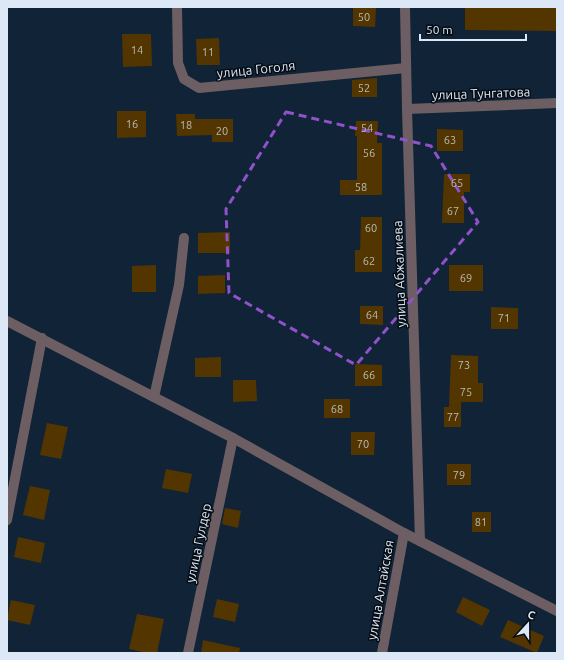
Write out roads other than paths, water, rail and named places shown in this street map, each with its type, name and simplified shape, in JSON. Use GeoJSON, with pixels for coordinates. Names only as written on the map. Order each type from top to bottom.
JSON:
{"type":"FeatureCollection","features":[{"type":"Feature","properties":{"kind":"street","name":"улица Гоголя"},"geometry":{"type":"LineString","coordinates":[[177,7],[178,64],[184,79],[199,88],[406,68]]}},
{"type":"Feature","properties":{"kind":"street","name":"улица Абжалиева"},"geometry":{"type":"LineString","coordinates":[[405,7],[420,541]]}},
{"type":"Feature","properties":{"kind":"street","name":"улица Тунгатова"},"geometry":{"type":"LineString","coordinates":[[407,109],[557,103]]}},
{"type":"Feature","properties":{"kind":"street"},"geometry":{"type":"LineString","coordinates":[[154,397],[179,285],[184,238]]}},
{"type":"Feature","properties":{"kind":"street"},"geometry":{"type":"LineString","coordinates":[[7,321],[233,438],[404,533],[557,611]]}},
{"type":"Feature","properties":{"kind":"street"},"geometry":{"type":"LineString","coordinates":[[7,520],[42,338]]}},
{"type":"Feature","properties":{"kind":"street","name":"улица Гулдер"},"geometry":{"type":"LineString","coordinates":[[188,653],[233,438]]}},
{"type":"Feature","properties":{"kind":"street","name":"улица Алтайская"},"geometry":{"type":"LineString","coordinates":[[382,653],[404,533]]}}]}
